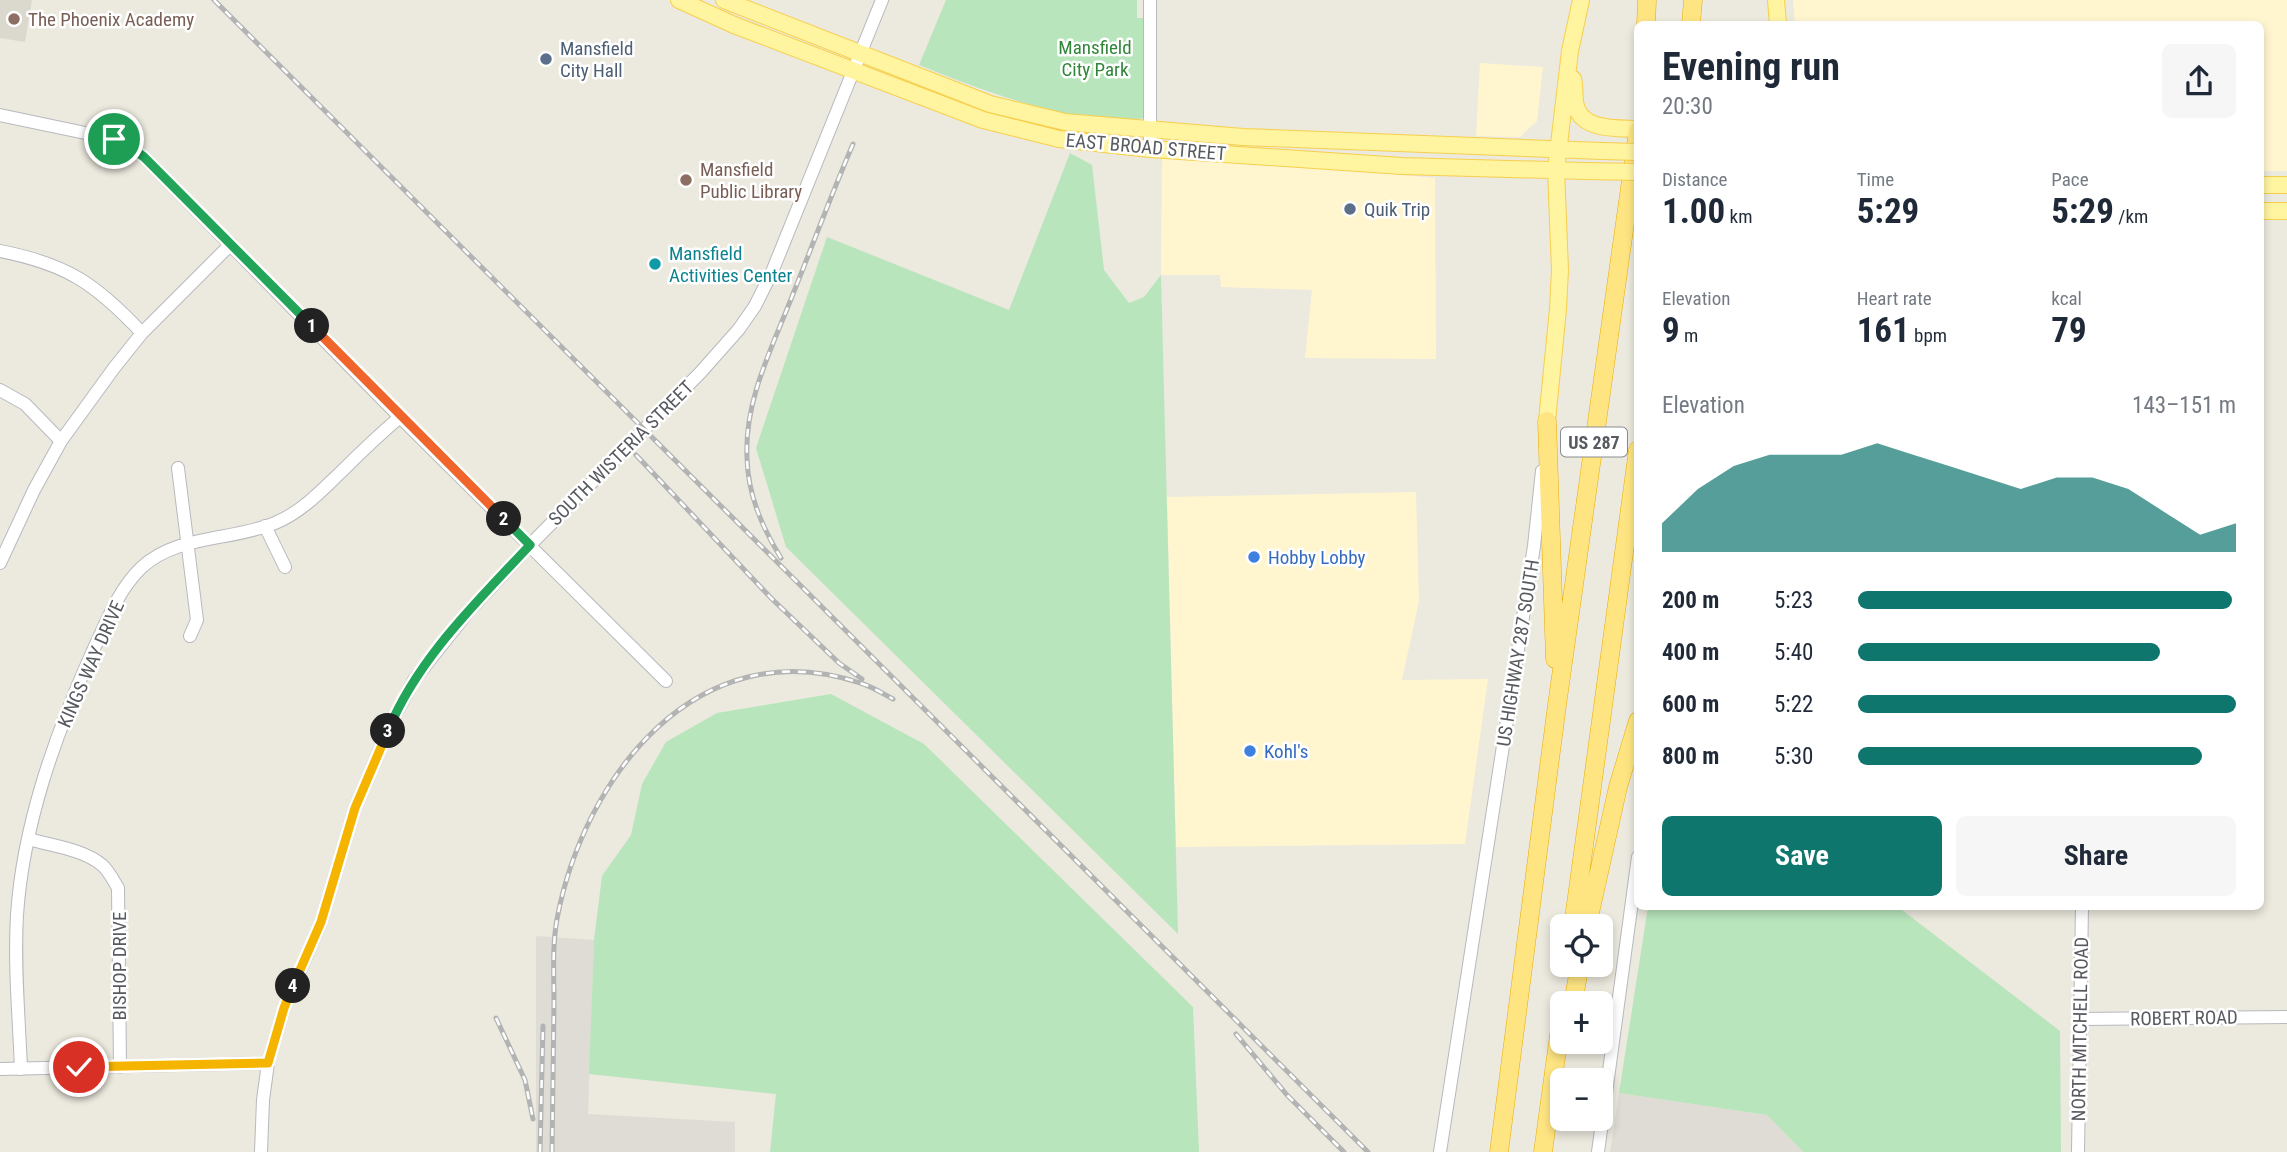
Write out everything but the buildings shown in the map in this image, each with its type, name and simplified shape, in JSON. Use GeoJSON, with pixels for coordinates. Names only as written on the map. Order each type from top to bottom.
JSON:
{"type":"FeatureCollection","features":[{"type":"Feature","properties":{"kind":"highway"},"geometry":{"type":"LineString","coordinates":[[1646,21],[1647,0]]}},
{"type":"Feature","properties":{"kind":"highway"},"geometry":{"type":"LineString","coordinates":[[1691,21],[1693,0]]}},
{"type":"Feature","properties":{"kind":"highway","name":"US 287"},"geometry":{"type":"LineString","coordinates":[[1499,1152],[1557,705],[1634,158]]}},
{"type":"Feature","properties":{"kind":"highway"},"geometry":{"type":"LineString","coordinates":[[1546,421],[1557,705]]}},
{"type":"Feature","properties":{"kind":"highway","name":"US 287"},"geometry":{"type":"LineString","coordinates":[[1575,914],[1634,479]]}},
{"type":"Feature","properties":{"kind":"highway"},"geometry":{"type":"LineString","coordinates":[[1590,914],[1618,787],[1634,735]]}},
{"type":"Feature","properties":{"kind":"highway"},"geometry":{"type":"LineString","coordinates":[[1544,1145],[1556,1054]]}},
{"type":"Feature","properties":{"kind":"highway"},"geometry":{"type":"LineString","coordinates":[[1544,1145],[1557,1104],[1564,1054]]}},
{"type":"Feature","properties":{"kind":"main road","name":"EAST BROAD STREET"},"geometry":{"type":"LineString","coordinates":[[679,0],[734,25],[983,121],[1059,139],[1150,149],[1402,166],[1634,172]]}},
{"type":"Feature","properties":{"kind":"main road","name":"EAST BROAD STREET"},"geometry":{"type":"LineString","coordinates":[[724,0],[743,4],[990,104],[1065,122],[1243,137],[1634,152]]}},
{"type":"Feature","properties":{"kind":"main road","name":"US HIGHWAY 287 SOUTH"},"geometry":{"type":"LineString","coordinates":[[1546,421],[1558,309],[1556,170],[1568,65],[1581,0]]}},
{"type":"Feature","properties":{"kind":"main road"},"geometry":{"type":"LineString","coordinates":[[1776,0],[1778,21]]}},
{"type":"Feature","properties":{"kind":"main road"},"geometry":{"type":"LineString","coordinates":[[1568,65],[1581,117],[1594,125],[1634,130]]}},
{"type":"Feature","properties":{"kind":"main road"},"geometry":{"type":"LineString","coordinates":[[983,121],[990,104]]}},
{"type":"Feature","properties":{"kind":"main road"},"geometry":{"type":"LineString","coordinates":[[1059,139],[1065,122]]}},
{"type":"Feature","properties":{"kind":"main road"},"geometry":{"type":"LineString","coordinates":[[1242,155],[1243,137]]}},
{"type":"Feature","properties":{"kind":"main road"},"geometry":{"type":"LineString","coordinates":[[1402,166],[1404,144]]}},
{"type":"Feature","properties":{"kind":"main road"},"geometry":{"type":"LineString","coordinates":[[1504,170],[1540,180],[1558,203]]}},
{"type":"Feature","properties":{"kind":"main road"},"geometry":{"type":"LineString","coordinates":[[2264,185],[2287,185]]}},
{"type":"Feature","properties":{"kind":"main road"},"geometry":{"type":"LineString","coordinates":[[2264,211],[2287,211]]}},
{"type":"Feature","properties":{"kind":"street","name":"SOUTH WISTERIA STREET"},"geometry":{"type":"LineString","coordinates":[[261,1152],[262,1100],[268,1063],[284,1008],[321,922],[355,808],[393,719],[414,680],[446,639],[530,545],[700,373],[755,306],[772,272],[883,0]]}},
{"type":"Feature","properties":{"kind":"street"},"geometry":{"type":"LineString","coordinates":[[1150,0],[1150,149]]}},
{"type":"Feature","properties":{"kind":"street"},"geometry":{"type":"LineString","coordinates":[[734,25],[743,4]]}},
{"type":"Feature","properties":{"kind":"street"},"geometry":{"type":"LineString","coordinates":[[0,115],[114,139],[144,157],[400,417],[666,681]]}},
{"type":"Feature","properties":{"kind":"street"},"geometry":{"type":"LineString","coordinates":[[0,563],[34,490],[61,441],[142,334],[231,244]]}},
{"type":"Feature","properties":{"kind":"street"},"geometry":{"type":"LineString","coordinates":[[0,251],[50,263],[93,287],[114,303],[142,334]]}},
{"type":"Feature","properties":{"kind":"street"},"geometry":{"type":"LineString","coordinates":[[0,390],[25,404],[61,441]]}},
{"type":"Feature","properties":{"kind":"street","name":"KINGS WAY DRIVE"},"geometry":{"type":"LineString","coordinates":[[21,1069],[17,916],[29,839],[48,764],[79,681],[125,587],[142,567],[161,554],[188,543],[254,531],[294,513],[400,417]]}},
{"type":"Feature","properties":{"kind":"street","name":"US HIGHWAY 287 SOUTH"},"geometry":{"type":"LineString","coordinates":[[1440,1152],[1534,546],[1546,421]]}},
{"type":"Feature","properties":{"kind":"street"},"geometry":{"type":"LineString","coordinates":[[178,468],[197,620],[190,636]]}},
{"type":"Feature","properties":{"kind":"street"},"geometry":{"type":"LineString","coordinates":[[265,526],[285,567]]}},
{"type":"Feature","properties":{"kind":"street","name":"BISHOP DRIVE"},"geometry":{"type":"LineString","coordinates":[[29,839],[74,851],[92,859],[103,866],[118,888],[120,1067]]}},
{"type":"Feature","properties":{"kind":"street"},"geometry":{"type":"LineString","coordinates":[[1598,1152],[1634,886]]}},
{"type":"Feature","properties":{"kind":"street","name":"NORTH MITCHELL ROAD"},"geometry":{"type":"LineString","coordinates":[[2078,1152],[2082,910]]}},
{"type":"Feature","properties":{"kind":"street","name":"ROBERT ROAD"},"geometry":{"type":"LineString","coordinates":[[2081,1019],[2287,1017]]}},
{"type":"Feature","properties":{"kind":"street"},"geometry":{"type":"LineString","coordinates":[[0,1069],[268,1063]]}},
{"type":"Feature","properties":{"kind":"shaded area","name":"The Phoenix Academy"},"geometry":{"type":"Polygon","coordinates":[[[0,0],[32,0],[25,42],[0,38],[0,0]]]}},
{"type":"Feature","properties":{"kind":"shaded area"},"geometry":{"type":"Polygon","coordinates":[[[1793,0],[2287,0],[2287,171],[2264,171],[2264,21],[1795,21],[1793,0]]]}},
{"type":"Feature","properties":{"kind":"shaded area"},"geometry":{"type":"Polygon","coordinates":[[[1480,63],[1543,67],[1537,121],[1520,137],[1476,136],[1480,63]]]}},
{"type":"Feature","properties":{"kind":"shaded area"},"geometry":{"type":"Polygon","coordinates":[[[1162,157],[1271,163],[1435,178],[1436,359],[1305,358],[1312,290],[1221,287],[1220,275],[1161,275],[1162,157]]]}},
{"type":"Feature","properties":{"kind":"shaded area"},"geometry":{"type":"Polygon","coordinates":[[[1416,492],[1419,601],[1402,680],[1488,679],[1465,844],[1176,847],[1167,497],[1416,492]]]}},
{"type":"Feature","properties":{"kind":"shaded area"},"geometry":{"type":"Polygon","coordinates":[[[536,936],[594,940],[588,1114],[735,1122],[735,1152],[536,1152],[536,936]]]}},
{"type":"Feature","properties":{"kind":"shaded area"},"geometry":{"type":"Polygon","coordinates":[[[1619,1093],[1767,1115],[1803,1152],[1610,1152],[1619,1093]]]}},
{"type":"Feature","properties":{"kind":"green space","name":"Mansfield City Park"},"geometry":{"type":"Polygon","coordinates":[[[946,0],[1137,0],[1137,18],[1156,18],[1156,116],[1129,119],[1068,114],[1004,97],[919,65],[946,0]]]}},
{"type":"Feature","properties":{"kind":"green space"},"geometry":{"type":"Polygon","coordinates":[[[1070,153],[1092,165],[1104,270],[1129,303],[1144,297],[1161,275],[1178,934],[786,547],[756,448],[827,237],[1009,310],[1070,153]]]}},
{"type":"Feature","properties":{"kind":"green space"},"geometry":{"type":"Polygon","coordinates":[[[831,694],[924,744],[1193,1007],[1199,1152],[770,1152],[776,1094],[589,1074],[594,940],[602,876],[631,835],[642,784],[666,742],[717,713],[831,694]]]}},
{"type":"Feature","properties":{"kind":"green space"},"geometry":{"type":"Polygon","coordinates":[[[1648,910],[1902,910],[2060,1031],[2061,1152],[1803,1152],[1767,1115],[1619,1093],[1648,910]]]}},
{"type":"Feature","properties":{"kind":"railway"},"geometry":{"type":"LineString","coordinates":[[214,0],[1368,1152]]}},
{"type":"Feature","properties":{"kind":"railway"},"geometry":{"type":"LineString","coordinates":[[781,558],[762,522],[750,485],[747,458],[750,415],[761,374],[853,144]]}},
{"type":"Feature","properties":{"kind":"railway"},"geometry":{"type":"LineString","coordinates":[[636,455],[771,598],[839,663],[862,679]]}},
{"type":"Feature","properties":{"kind":"railway"},"geometry":{"type":"LineString","coordinates":[[552,1152],[554,951],[557,919],[571,866],[593,814],[622,767],[658,727],[700,696],[748,677],[802,672],[860,683],[893,699]]}},
{"type":"Feature","properties":{"kind":"railway"},"geometry":{"type":"LineString","coordinates":[[496,1018],[525,1080],[533,1119]]}},
{"type":"Feature","properties":{"kind":"railway"},"geometry":{"type":"LineString","coordinates":[[540,1152],[543,1026]]}},
{"type":"Feature","properties":{"kind":"railway"},"geometry":{"type":"LineString","coordinates":[[1236,1034],[1287,1095],[1344,1152]]}},
{"type":"Feature","properties":{"kind":"place","name":"The Phoenix Academy"},"geometry":{"type":"Point","coordinates":[14,19]}},
{"type":"Feature","properties":{"kind":"place","name":"Mansfield City Hall"},"geometry":{"type":"Point","coordinates":[546,59]}},
{"type":"Feature","properties":{"kind":"place","name":"Mansfield Public Library"},"geometry":{"type":"Point","coordinates":[686,180]}},
{"type":"Feature","properties":{"kind":"place","name":"Quik Trip"},"geometry":{"type":"Point","coordinates":[1350,209]}},
{"type":"Feature","properties":{"kind":"place","name":"Mansfield Activities Center"},"geometry":{"type":"Point","coordinates":[655,264]}},
{"type":"Feature","properties":{"kind":"place","name":"Hobby Lobby"},"geometry":{"type":"Point","coordinates":[1254,557]}},
{"type":"Feature","properties":{"kind":"place","name":"Kohl's"},"geometry":{"type":"Point","coordinates":[1250,751]}},
{"type":"Feature","properties":{"kind":"route"},"geometry":{"type":"LineString","coordinates":[[79,1067],[268,1063],[284,1008],[321,922],[355,808],[393,719],[414,680],[446,639],[530,545],[144,157],[114,139]]}}]}
